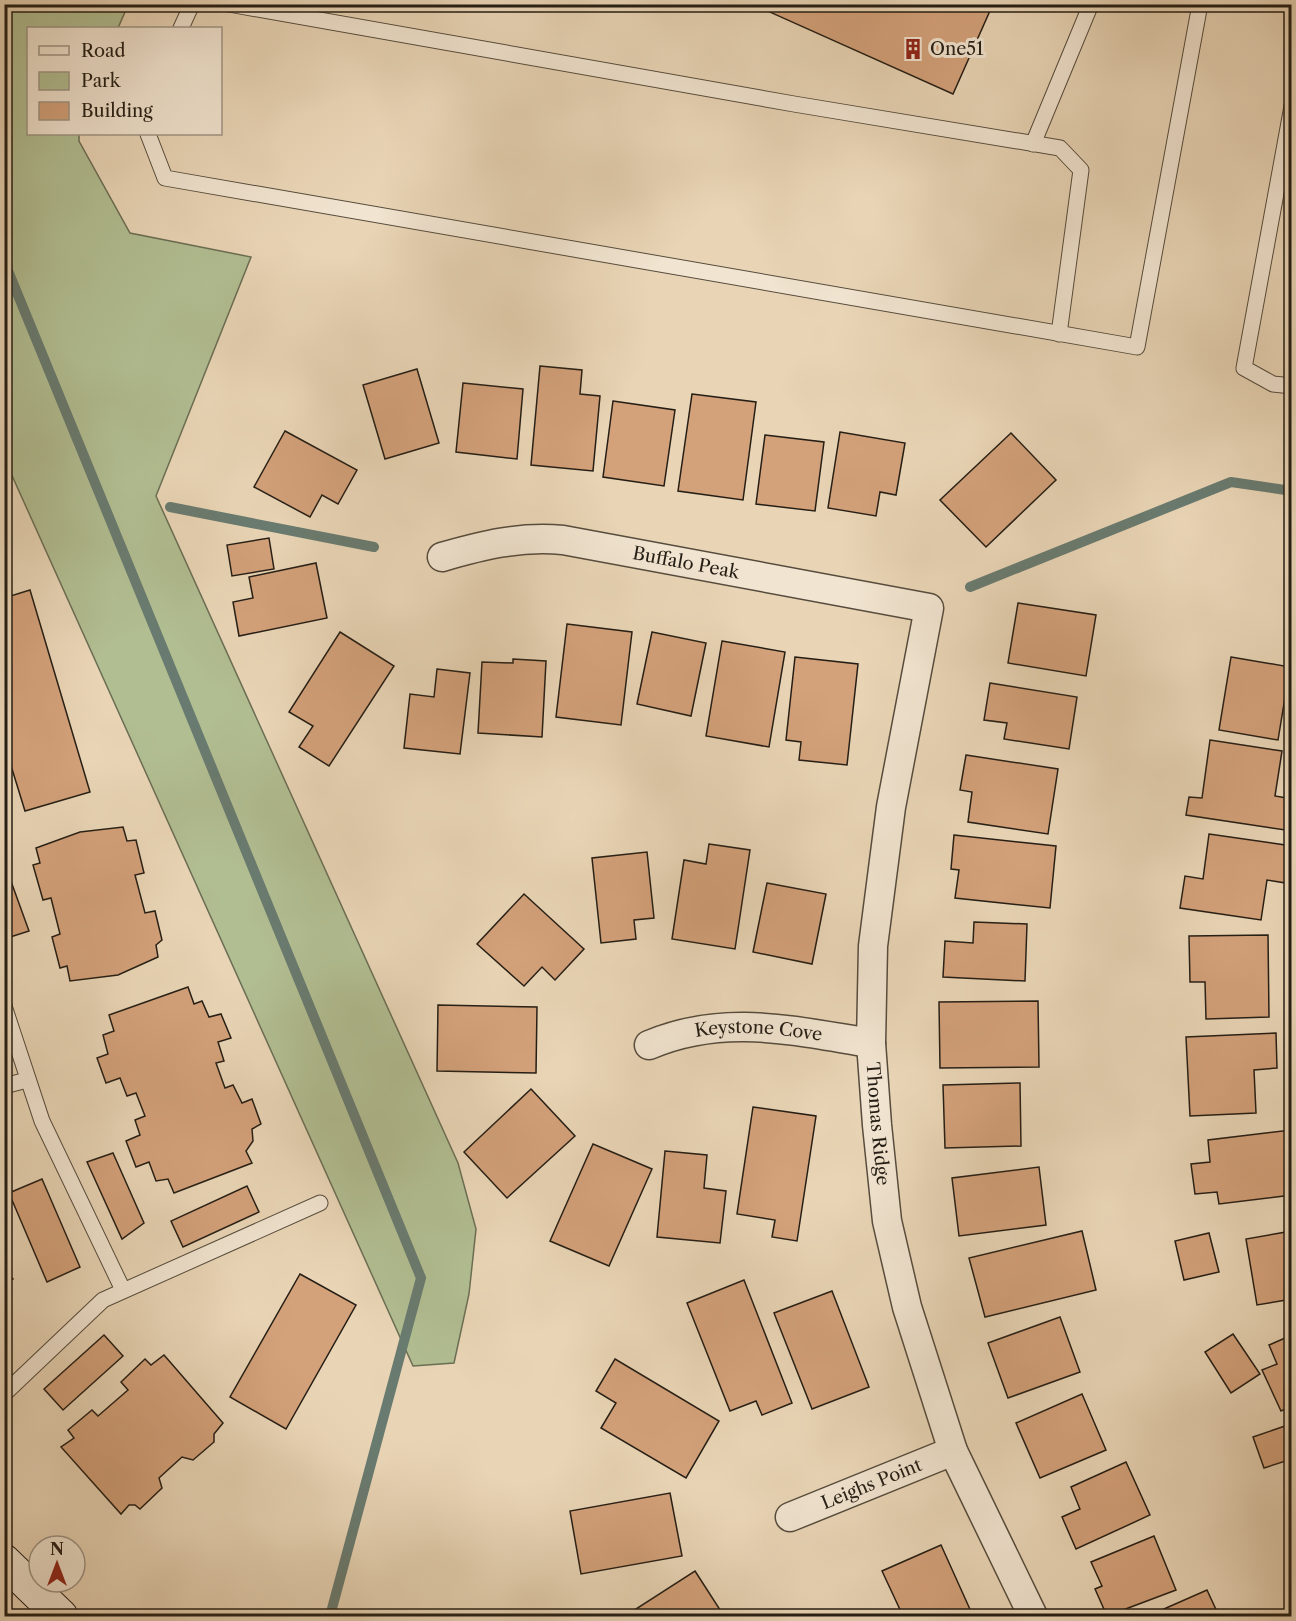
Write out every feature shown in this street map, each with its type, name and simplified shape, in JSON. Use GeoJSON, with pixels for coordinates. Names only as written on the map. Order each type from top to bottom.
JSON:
{"type":"FeatureCollection","features":[{"type":"Feature","properties":{"kind":"street","name":"Buffalo Peak"},"geometry":{"type":"LineString","coordinates":[[442,557],[510,540],[536,537],[563,540],[929,608]]}},
{"type":"Feature","properties":{"kind":"street","name":"Thomas Ridge"},"geometry":{"type":"LineString","coordinates":[[929,608],[891,807],[873,946],[871,1043],[887,1221],[907,1307],[953,1451],[1033,1617]]}},
{"type":"Feature","properties":{"kind":"street","name":"Keystone Cove"},"geometry":{"type":"LineString","coordinates":[[649,1045],[667,1037],[708,1028],[750,1025],[871,1043]]}},
{"type":"Feature","properties":{"kind":"street","name":"Leighs Point"},"geometry":{"type":"LineString","coordinates":[[790,1517],[953,1451]]}},
{"type":"Feature","properties":{"kind":"street"},"geometry":{"type":"LineString","coordinates":[[4,1561],[61,1617]]}},
{"type":"Feature","properties":{"kind":"lane"},"geometry":{"type":"LineString","coordinates":[[182,27],[192,4]]}},
{"type":"Feature","properties":{"kind":"lane"},"geometry":{"type":"LineString","coordinates":[[229,4],[1060,148],[1081,170],[1059,334]]}},
{"type":"Feature","properties":{"kind":"lane"},"geometry":{"type":"LineString","coordinates":[[1033,144],[1091,4]]}},
{"type":"Feature","properties":{"kind":"lane"},"geometry":{"type":"LineString","coordinates":[[148,135],[165,178],[1137,347],[1200,4]]}},
{"type":"Feature","properties":{"kind":"lane"},"geometry":{"type":"LineString","coordinates":[[1292,106],[1244,368],[1273,384],[1292,386]]}},
{"type":"Feature","properties":{"kind":"lane"},"geometry":{"type":"LineString","coordinates":[[4,1006],[42,1121],[123,1290]]}},
{"type":"Feature","properties":{"kind":"lane"},"geometry":{"type":"LineString","coordinates":[[4,1086],[27,1080]]}},
{"type":"Feature","properties":{"kind":"lane"},"geometry":{"type":"LineString","coordinates":[[4,1394],[91,1310],[123,1290],[320,1203]]}},
{"type":"Feature","properties":{"kind":"green space"},"geometry":{"type":"Polygon","coordinates":[[[4,5],[128,5],[118,27],[27,27],[27,135],[79,135],[79,141],[130,233],[251,257],[156,496],[458,1163],[476,1229],[469,1294],[454,1363],[413,1366],[5,460],[4,5]]]}},
{"type":"Feature","properties":{"kind":"building","name":"One51"},"geometry":{"type":"Polygon","coordinates":[[[752,4],[993,4],[953,94],[752,4]]]}},
{"type":"Feature","properties":{"kind":"building"},"geometry":{"type":"Polygon","coordinates":[[[540,366],[582,370],[580,394],[600,396],[593,471],[531,465],[540,366]]]}},
{"type":"Feature","properties":{"kind":"building"},"geometry":{"type":"Polygon","coordinates":[[[417,369],[439,443],[385,459],[363,385],[417,369]]]}},
{"type":"Feature","properties":{"kind":"building"},"geometry":{"type":"Polygon","coordinates":[[[463,383],[523,389],[517,459],[456,452],[463,383]]]}},
{"type":"Feature","properties":{"kind":"building"},"geometry":{"type":"Polygon","coordinates":[[[692,394],[756,402],[743,500],[678,491],[692,394]]]}},
{"type":"Feature","properties":{"kind":"building"},"geometry":{"type":"Polygon","coordinates":[[[613,401],[675,410],[664,486],[603,477],[613,401]]]}},
{"type":"Feature","properties":{"kind":"building"},"geometry":{"type":"Polygon","coordinates":[[[285,431],[357,470],[338,504],[322,495],[310,517],[254,487],[285,431]]]}},
{"type":"Feature","properties":{"kind":"building"},"geometry":{"type":"Polygon","coordinates":[[[840,432],[905,443],[896,495],[880,492],[876,516],[828,508],[840,432]]]}},
{"type":"Feature","properties":{"kind":"building"},"geometry":{"type":"Polygon","coordinates":[[[1011,433],[1056,480],[986,547],[940,500],[1011,433]]]}},
{"type":"Feature","properties":{"kind":"building"},"geometry":{"type":"Polygon","coordinates":[[[765,435],[824,442],[815,511],[756,504],[765,435]]]}},
{"type":"Feature","properties":{"kind":"building"},"geometry":{"type":"Polygon","coordinates":[[[269,538],[274,569],[232,576],[227,545],[269,538]]]}},
{"type":"Feature","properties":{"kind":"building"},"geometry":{"type":"Polygon","coordinates":[[[316,563],[327,618],[239,636],[233,602],[253,598],[249,577],[316,563]]]}},
{"type":"Feature","properties":{"kind":"building"},"geometry":{"type":"Polygon","coordinates":[[[30,590],[90,792],[25,811],[4,743],[4,598],[30,590]]]}},
{"type":"Feature","properties":{"kind":"building"},"geometry":{"type":"Polygon","coordinates":[[[1018,603],[1096,615],[1086,676],[1008,663],[1018,603]]]}},
{"type":"Feature","properties":{"kind":"building"},"geometry":{"type":"Polygon","coordinates":[[[567,624],[632,632],[621,725],[556,717],[567,624]]]}},
{"type":"Feature","properties":{"kind":"building"},"geometry":{"type":"Polygon","coordinates":[[[340,632],[394,666],[329,766],[299,747],[313,726],[289,712],[340,632]]]}},
{"type":"Feature","properties":{"kind":"building"},"geometry":{"type":"Polygon","coordinates":[[[652,632],[706,643],[691,716],[637,704],[652,632]]]}},
{"type":"Feature","properties":{"kind":"building"},"geometry":{"type":"Polygon","coordinates":[[[722,641],[785,652],[769,747],[706,736],[722,641]]]}},
{"type":"Feature","properties":{"kind":"building"},"geometry":{"type":"Polygon","coordinates":[[[795,657],[858,664],[847,765],[799,760],[801,742],[786,740],[795,657]]]}},
{"type":"Feature","properties":{"kind":"building"},"geometry":{"type":"Polygon","coordinates":[[[1231,657],[1290,667],[1278,740],[1219,730],[1231,657]]]}},
{"type":"Feature","properties":{"kind":"building"},"geometry":{"type":"Polygon","coordinates":[[[513,659],[546,661],[542,737],[478,733],[482,662],[513,663],[513,659]]]}},
{"type":"Feature","properties":{"kind":"building"},"geometry":{"type":"Polygon","coordinates":[[[437,669],[470,673],[460,754],[404,748],[410,694],[434,697],[437,669]]]}},
{"type":"Feature","properties":{"kind":"building"},"geometry":{"type":"Polygon","coordinates":[[[990,683],[1077,697],[1069,749],[1004,739],[1007,723],[984,720],[990,683]]]}},
{"type":"Feature","properties":{"kind":"building"},"geometry":{"type":"Polygon","coordinates":[[[1210,740],[1282,751],[1275,796],[1292,799],[1292,831],[1186,815],[1189,797],[1202,798],[1210,740]]]}},
{"type":"Feature","properties":{"kind":"building"},"geometry":{"type":"Polygon","coordinates":[[[966,755],[1058,769],[1048,834],[968,822],[972,792],[960,790],[966,755]]]}},
{"type":"Feature","properties":{"kind":"building"},"geometry":{"type":"Polygon","coordinates":[[[123,827],[127,841],[136,840],[144,873],[135,875],[145,913],[155,911],[162,940],[156,945],[158,957],[118,975],[70,981],[67,966],[60,968],[52,937],[60,934],[51,898],[43,900],[33,865],[40,863],[36,848],[80,832],[123,827]]]}},
{"type":"Feature","properties":{"kind":"building"},"geometry":{"type":"Polygon","coordinates":[[[1209,834],[1292,846],[1292,884],[1267,880],[1261,920],[1180,908],[1185,876],[1203,879],[1209,834]]]}},
{"type":"Feature","properties":{"kind":"building"},"geometry":{"type":"Polygon","coordinates":[[[954,835],[1056,846],[1050,908],[955,898],[959,870],[951,869],[954,835]]]}},
{"type":"Feature","properties":{"kind":"building"},"geometry":{"type":"Polygon","coordinates":[[[709,844],[750,850],[735,949],[672,939],[684,860],[706,864],[709,844]]]}},
{"type":"Feature","properties":{"kind":"building"},"geometry":{"type":"Polygon","coordinates":[[[647,852],[654,918],[634,920],[636,939],[601,943],[592,858],[647,852]]]}},
{"type":"Feature","properties":{"kind":"building"},"geometry":{"type":"Polygon","coordinates":[[[4,862],[29,931],[4,939],[4,862]]]}},
{"type":"Feature","properties":{"kind":"building"},"geometry":{"type":"Polygon","coordinates":[[[767,883],[826,894],[812,964],[753,952],[767,883]]]}},
{"type":"Feature","properties":{"kind":"building"},"geometry":{"type":"Polygon","coordinates":[[[524,894],[584,949],[555,980],[542,967],[524,986],[477,944],[524,894]]]}},
{"type":"Feature","properties":{"kind":"building"},"geometry":{"type":"Polygon","coordinates":[[[974,922],[1027,924],[1025,981],[943,977],[945,941],[973,943],[974,922]]]}},
{"type":"Feature","properties":{"kind":"building"},"geometry":{"type":"Polygon","coordinates":[[[1268,935],[1269,1017],[1206,1019],[1205,982],[1190,982],[1189,936],[1268,935]]]}},
{"type":"Feature","properties":{"kind":"building"},"geometry":{"type":"Polygon","coordinates":[[[188,987],[194,1004],[202,1001],[209,1017],[221,1014],[231,1038],[218,1042],[224,1061],[216,1063],[225,1088],[233,1085],[242,1103],[252,1099],[261,1124],[252,1129],[253,1141],[246,1151],[252,1163],[174,1193],[168,1179],[156,1181],[149,1162],[136,1167],[126,1141],[140,1135],[135,1120],[145,1116],[136,1093],[127,1096],[120,1078],[106,1083],[97,1058],[108,1054],[103,1035],[114,1031],[109,1015],[188,987]]]}},
{"type":"Feature","properties":{"kind":"building"},"geometry":{"type":"Polygon","coordinates":[[[1038,1001],[1039,1067],[940,1068],[939,1002],[1038,1001]]]}},
{"type":"Feature","properties":{"kind":"building"},"geometry":{"type":"Polygon","coordinates":[[[438,1005],[537,1007],[536,1073],[437,1071],[438,1005]]]}},
{"type":"Feature","properties":{"kind":"building"},"geometry":{"type":"Polygon","coordinates":[[[1276,1033],[1277,1068],[1254,1070],[1256,1113],[1190,1116],[1186,1037],[1276,1033]]]}},
{"type":"Feature","properties":{"kind":"building"},"geometry":{"type":"Polygon","coordinates":[[[1020,1083],[1021,1146],[945,1148],[943,1085],[1020,1083]]]}},
{"type":"Feature","properties":{"kind":"building"},"geometry":{"type":"Polygon","coordinates":[[[531,1089],[575,1136],[507,1198],[464,1152],[531,1089]]]}},
{"type":"Feature","properties":{"kind":"building"},"geometry":{"type":"Polygon","coordinates":[[[753,1107],[816,1116],[797,1241],[772,1237],[775,1220],[737,1214],[753,1107]]]}},
{"type":"Feature","properties":{"kind":"building"},"geometry":{"type":"Polygon","coordinates":[[[1291,1130],[1292,1195],[1219,1204],[1217,1192],[1195,1194],[1191,1164],[1210,1162],[1208,1140],[1291,1130]]]}},
{"type":"Feature","properties":{"kind":"building"},"geometry":{"type":"Polygon","coordinates":[[[593,1144],[652,1169],[609,1266],[550,1241],[593,1144]]]}},
{"type":"Feature","properties":{"kind":"building"},"geometry":{"type":"Polygon","coordinates":[[[665,1151],[707,1155],[704,1188],[726,1191],[720,1243],[657,1237],[665,1151]]]}},
{"type":"Feature","properties":{"kind":"building"},"geometry":{"type":"Polygon","coordinates":[[[113,1153],[144,1223],[122,1239],[87,1162],[113,1153]]]}},
{"type":"Feature","properties":{"kind":"building"},"geometry":{"type":"Polygon","coordinates":[[[1039,1167],[1046,1225],[959,1236],[952,1178],[1039,1167]]]}},
{"type":"Feature","properties":{"kind":"building"},"geometry":{"type":"Polygon","coordinates":[[[42,1179],[80,1267],[47,1282],[9,1193],[42,1179]]]}},
{"type":"Feature","properties":{"kind":"building"},"geometry":{"type":"Polygon","coordinates":[[[247,1186],[259,1212],[183,1247],[171,1221],[247,1186]]]}},
{"type":"Feature","properties":{"kind":"building"},"geometry":{"type":"Polygon","coordinates":[[[1082,1231],[1096,1290],[985,1317],[969,1258],[1082,1231]]]}},
{"type":"Feature","properties":{"kind":"building"},"geometry":{"type":"Polygon","coordinates":[[[1292,1231],[1292,1299],[1257,1305],[1246,1239],[1292,1231]]]}},
{"type":"Feature","properties":{"kind":"building"},"geometry":{"type":"Polygon","coordinates":[[[1209,1233],[1219,1272],[1184,1280],[1175,1241],[1209,1233]]]}},
{"type":"Feature","properties":{"kind":"building"},"geometry":{"type":"Polygon","coordinates":[[[4,1270],[13,1279],[4,1286],[4,1270]]]}},
{"type":"Feature","properties":{"kind":"building"},"geometry":{"type":"Polygon","coordinates":[[[300,1274],[356,1305],[286,1429],[230,1397],[300,1274]]]}},
{"type":"Feature","properties":{"kind":"building"},"geometry":{"type":"Polygon","coordinates":[[[744,1280],[792,1403],[762,1415],[756,1401],[730,1411],[687,1303],[744,1280]]]}},
{"type":"Feature","properties":{"kind":"building"},"geometry":{"type":"Polygon","coordinates":[[[832,1291],[869,1387],[812,1409],[774,1313],[832,1291]]]}},
{"type":"Feature","properties":{"kind":"building"},"geometry":{"type":"Polygon","coordinates":[[[1060,1317],[1080,1372],[1008,1398],[988,1343],[1060,1317]]]}},
{"type":"Feature","properties":{"kind":"building"},"geometry":{"type":"Polygon","coordinates":[[[1233,1334],[1260,1374],[1231,1393],[1205,1352],[1233,1334]]]}},
{"type":"Feature","properties":{"kind":"building"},"geometry":{"type":"Polygon","coordinates":[[[104,1335],[123,1356],[63,1410],[44,1389],[104,1335]]]}},
{"type":"Feature","properties":{"kind":"building"},"geometry":{"type":"Polygon","coordinates":[[[1292,1335],[1292,1406],[1281,1411],[1262,1370],[1277,1364],[1269,1345],[1292,1335]]]}},
{"type":"Feature","properties":{"kind":"building"},"geometry":{"type":"Polygon","coordinates":[[[164,1355],[223,1423],[214,1434],[214,1442],[193,1460],[182,1457],[159,1478],[162,1488],[140,1509],[135,1505],[129,1505],[121,1514],[61,1447],[74,1438],[68,1430],[92,1410],[98,1416],[128,1390],[121,1382],[145,1359],[151,1365],[164,1355]]]}},
{"type":"Feature","properties":{"kind":"building"},"geometry":{"type":"Polygon","coordinates":[[[615,1359],[719,1421],[686,1478],[601,1428],[616,1403],[596,1391],[615,1359]]]}},
{"type":"Feature","properties":{"kind":"building"},"geometry":{"type":"Polygon","coordinates":[[[1082,1394],[1106,1450],[1040,1478],[1016,1423],[1082,1394]]]}},
{"type":"Feature","properties":{"kind":"building"},"geometry":{"type":"Polygon","coordinates":[[[1285,1426],[1292,1444],[1292,1459],[1264,1468],[1253,1437],[1285,1426]]]}},
{"type":"Feature","properties":{"kind":"building"},"geometry":{"type":"Polygon","coordinates":[[[1126,1462],[1150,1515],[1076,1549],[1062,1517],[1080,1509],[1071,1487],[1126,1462]]]}},
{"type":"Feature","properties":{"kind":"building"},"geometry":{"type":"Polygon","coordinates":[[[670,1493],[682,1556],[581,1574],[570,1511],[670,1493]]]}},
{"type":"Feature","properties":{"kind":"building"},"geometry":{"type":"Polygon","coordinates":[[[1154,1536],[1176,1590],[1107,1616],[1095,1589],[1102,1586],[1091,1562],[1154,1536]]]}},
{"type":"Feature","properties":{"kind":"building"},"geometry":{"type":"Polygon","coordinates":[[[941,1545],[973,1616],[903,1616],[882,1571],[941,1545]]]}},
{"type":"Feature","properties":{"kind":"building"},"geometry":{"type":"Polygon","coordinates":[[[695,1571],[724,1616],[625,1616],[695,1571]]]}},
{"type":"Feature","properties":{"kind":"building"},"geometry":{"type":"Polygon","coordinates":[[[1207,1590],[1219,1616],[1148,1616],[1207,1590]]]}},
{"type":"Feature","properties":{"kind":"waterway"},"geometry":{"type":"LineString","coordinates":[[4,261],[421,1278],[330,1616]]}},
{"type":"Feature","properties":{"kind":"waterway"},"geometry":{"type":"LineString","coordinates":[[970,587],[1231,482],[1292,491]]}},
{"type":"Feature","properties":{"kind":"waterway"},"geometry":{"type":"LineString","coordinates":[[170,507],[374,547]]}},
{"type":"Feature","properties":{"kind":"place","name":"One51"},"geometry":{"type":"Point","coordinates":[913,49]}}]}
